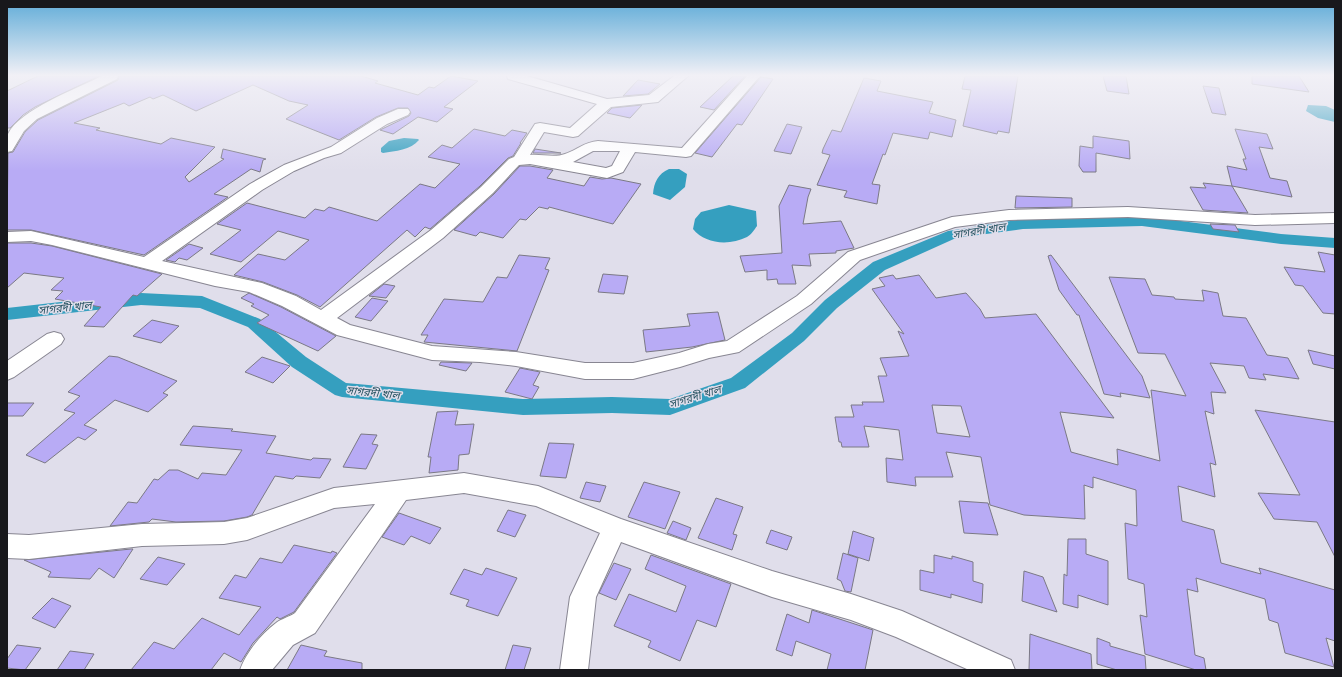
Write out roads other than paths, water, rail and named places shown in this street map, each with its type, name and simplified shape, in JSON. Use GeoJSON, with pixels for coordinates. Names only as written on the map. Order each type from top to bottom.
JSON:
{"type":"FeatureCollection","features":[{"type":"Feature","properties":{"kind":"street"},"geometry":{"type":"LineString","coordinates":[[7,148],[18,129],[32,116],[49,108]]}},
{"type":"Feature","properties":{"kind":"street"},"geometry":{"type":"LineString","coordinates":[[525,159],[540,128],[572,133],[602,108]]}},
{"type":"Feature","properties":{"kind":"street"},"geometry":{"type":"LineString","coordinates":[[322,320],[437,234],[487,190],[514,162],[525,159],[546,161],[568,159],[590,146],[630,147],[686,153],[726,108]]}},
{"type":"Feature","properties":{"kind":"street"},"geometry":{"type":"LineString","coordinates":[[147,263],[256,187],[289,168],[319,155],[336,150],[382,121],[402,112]]}},
{"type":"Feature","properties":{"kind":"street"},"geometry":{"type":"LineString","coordinates":[[525,159],[607,173],[618,169],[630,147]]}},
{"type":"Feature","properties":{"kind":"street"},"geometry":{"type":"LineString","coordinates":[[7,237],[31,236],[52,240],[215,280],[235,282],[255,287],[289,301],[322,320],[344,330],[432,353],[516,358],[585,371],[633,371],[680,360],[708,351],[732,347],[804,300],[854,256],[952,222],[1009,214],[1128,212],[1256,220],[1310,220],[1335,218]]}},
{"type":"Feature","properties":{"kind":"street"},"geometry":{"type":"LineString","coordinates":[[7,372],[54,339]]}},
{"type":"Feature","properties":{"kind":"street"},"geometry":{"type":"LineString","coordinates":[[7,546],[29,547],[142,535],[224,533],[247,529],[334,498],[464,483],[538,496],[615,528],[772,584],[851,607],[902,625],[1001,670]]}},
{"type":"Feature","properties":{"kind":"street"},"geometry":{"type":"LineString","coordinates":[[254,670],[274,644],[286,632],[293,631],[305,623],[400,490]]}},
{"type":"Feature","properties":{"kind":"street"},"geometry":{"type":"LineString","coordinates":[[574,670],[583,597],[615,528]]}},
{"type":"Feature","properties":{"kind":"water"},"geometry":{"type":"Polygon","coordinates":[[[1307,108],[1330,108],[1335,110],[1335,122],[1318,118],[1306,111],[1307,108]]]}},
{"type":"Feature","properties":{"kind":"water"},"geometry":{"type":"Polygon","coordinates":[[[404,138],[419,140],[412,146],[402,150],[381,152],[381,148],[389,141],[404,138]]]}},
{"type":"Feature","properties":{"kind":"water"},"geometry":{"type":"Polygon","coordinates":[[[669,169],[679,169],[687,174],[685,187],[670,200],[653,194],[657,179],[662,173],[669,169]]]}},
{"type":"Feature","properties":{"kind":"water"},"geometry":{"type":"Polygon","coordinates":[[[729,205],[756,211],[757,226],[748,236],[733,242],[718,242],[704,238],[693,229],[695,219],[701,212],[729,205]]]}},
{"type":"Feature","properties":{"kind":"waterway","name":"সাগরদী খাল"},"geometry":{"type":"LineString","coordinates":[[7,314],[141,299],[202,302],[254,323],[299,362],[342,390],[523,407],[612,405],[670,407],[738,383],[798,337],[831,304],[879,266],[953,234],[1023,224],[1142,221],[1281,239],[1335,243]]}}]}
